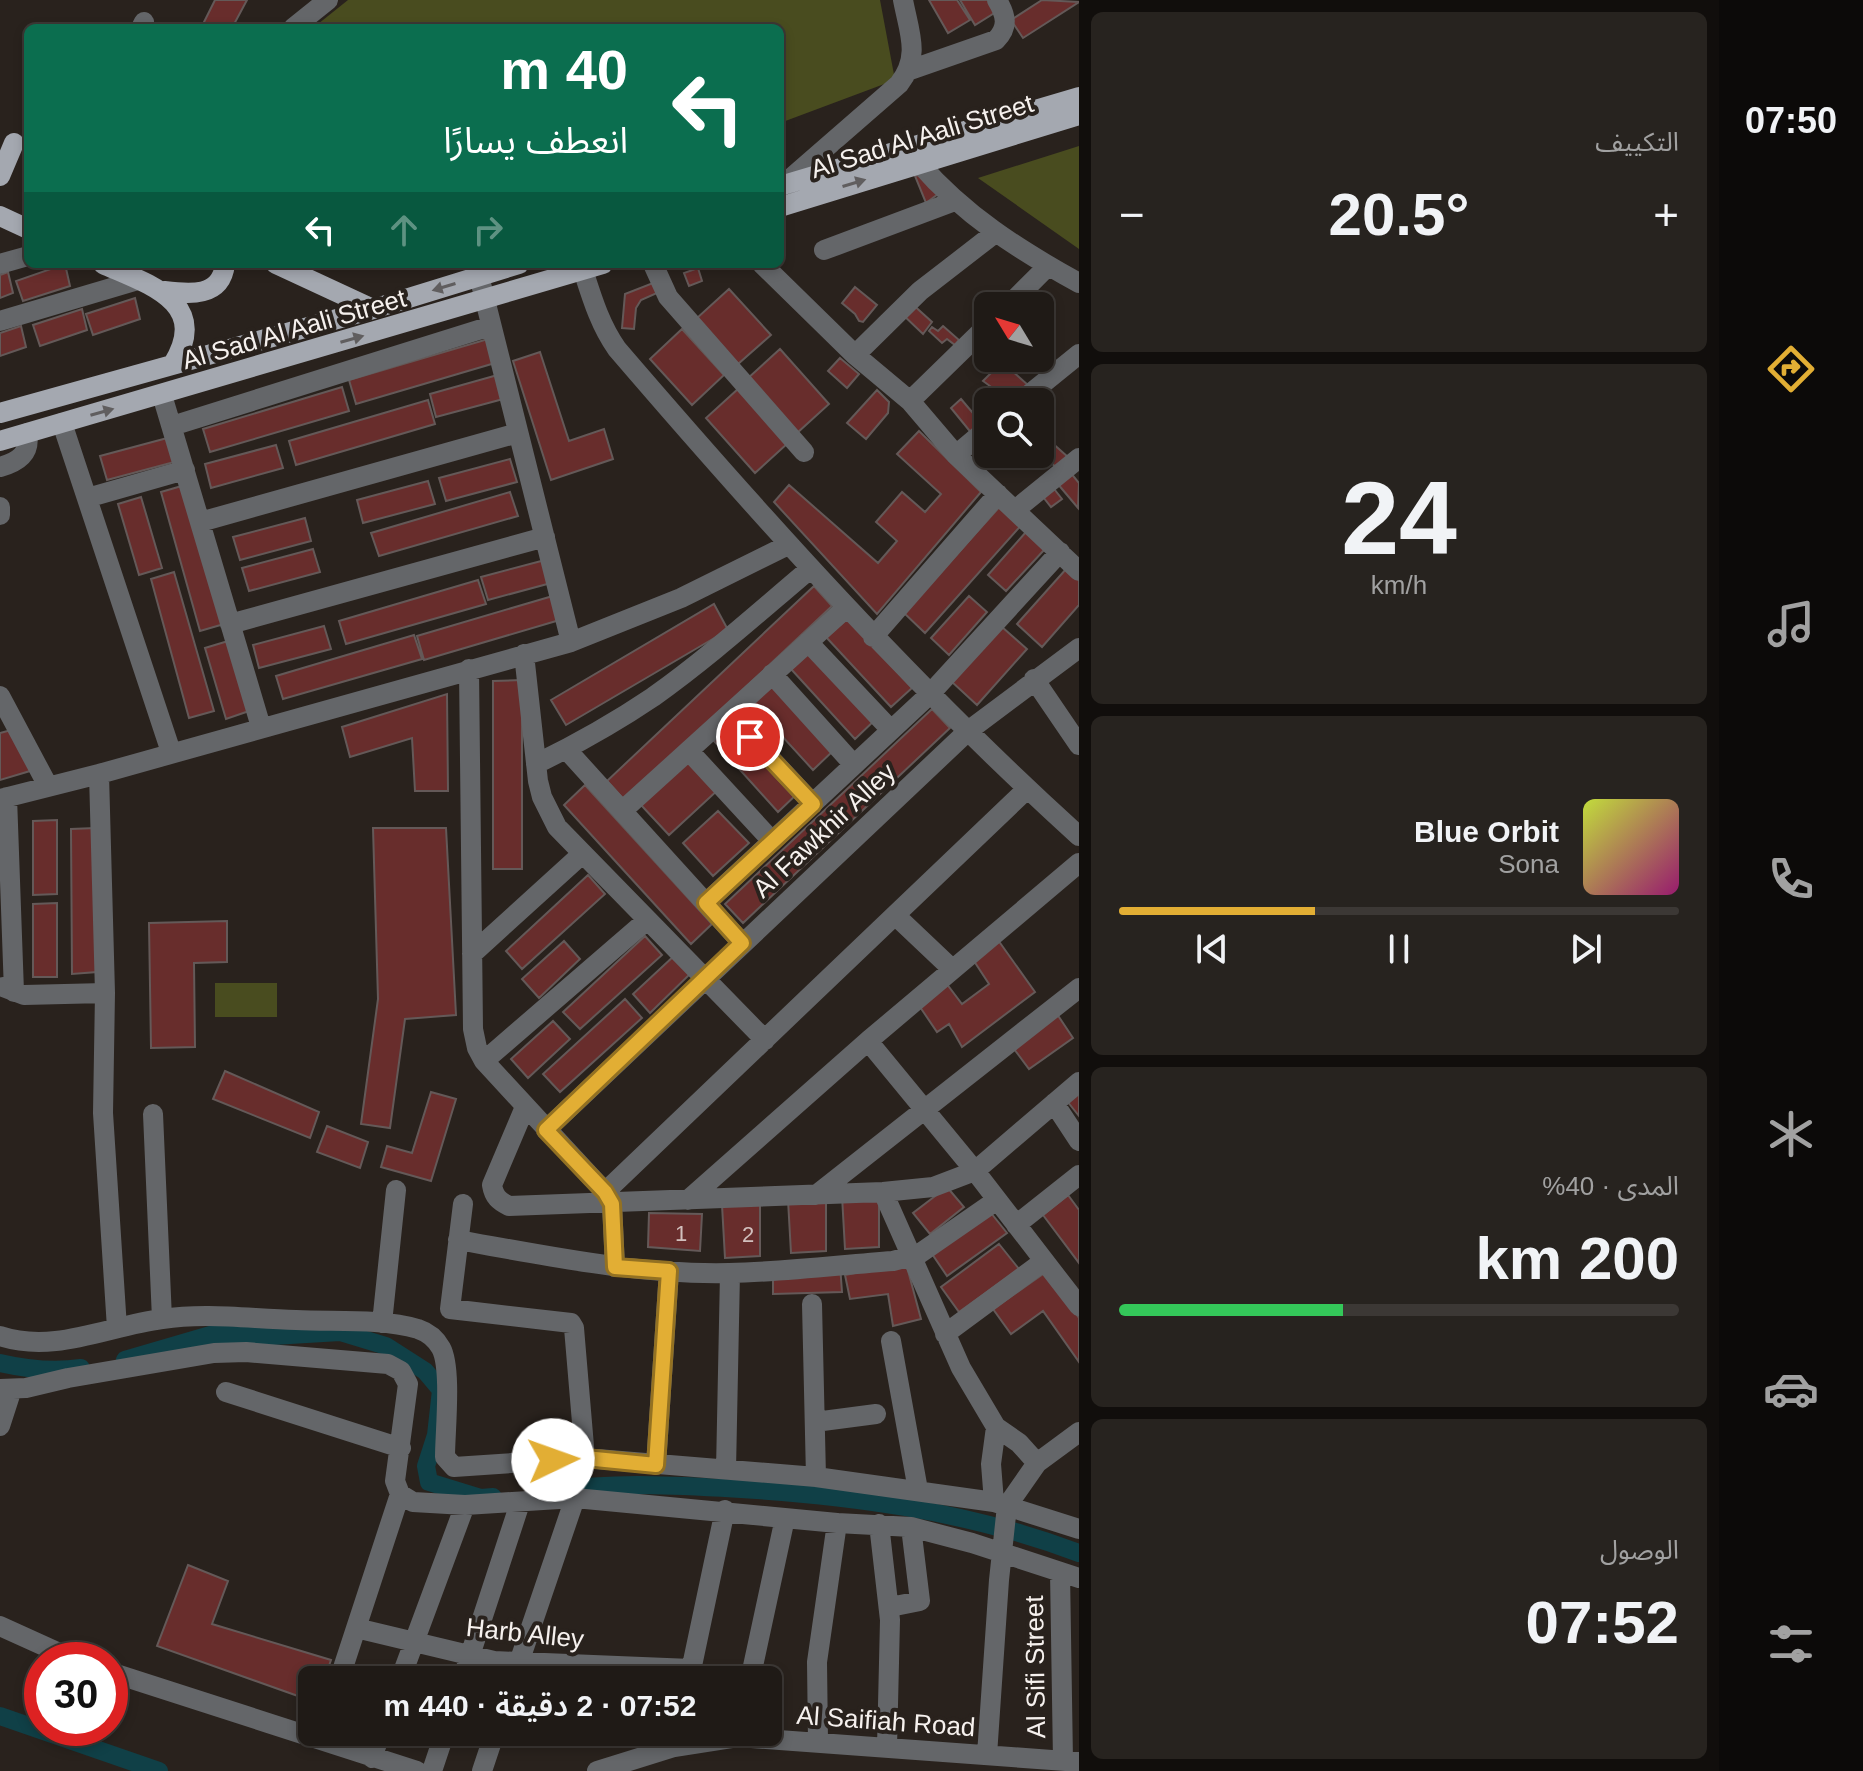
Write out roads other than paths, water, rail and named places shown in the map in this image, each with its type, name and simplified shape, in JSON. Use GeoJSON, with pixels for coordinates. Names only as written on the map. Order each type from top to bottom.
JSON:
{"type":"FeatureCollection","features":[{"type":"Feature","properties":{"kind":"main road","name":"Al Sad Al Aali Street"},"geometry":{"type":"LineString","coordinates":[[784,185],[1079,97]]}},
{"type":"Feature","properties":{"kind":"main road","name":"Al Sad Al Aali Street"},"geometry":{"type":"LineString","coordinates":[[784,206],[1079,115]]}},
{"type":"Feature","properties":{"kind":"main road"},"geometry":{"type":"LineString","coordinates":[[0,176],[14,143]]}},
{"type":"Feature","properties":{"kind":"main road"},"geometry":{"type":"LineString","coordinates":[[0,216],[24,227]]}},
{"type":"Feature","properties":{"kind":"main road"},"geometry":{"type":"LineString","coordinates":[[112,268],[164,291],[190,294],[208,291],[221,279],[224,268]]}},
{"type":"Feature","properties":{"kind":"main road"},"geometry":{"type":"LineString","coordinates":[[285,268],[373,309]]}},
{"type":"Feature","properties":{"kind":"main road","name":"Al Sad Al Aali Street"},"geometry":{"type":"LineString","coordinates":[[0,413],[373,309],[506,268]]}},
{"type":"Feature","properties":{"kind":"main road"},"geometry":{"type":"LineString","coordinates":[[533,268],[538,284]]}},
{"type":"Feature","properties":{"kind":"main road","name":"Al Sad Al Aali Street"},"geometry":{"type":"LineString","coordinates":[[0,441],[590,268]]}},
{"type":"Feature","properties":{"kind":"main road"},"geometry":{"type":"LineString","coordinates":[[164,291],[183,317],[185,334],[182,350],[173,364]]}},
{"type":"Feature","properties":{"kind":"street"},"geometry":{"type":"LineString","coordinates":[[298,24],[328,0]]}},
{"type":"Feature","properties":{"kind":"street"},"geometry":{"type":"LineString","coordinates":[[784,184],[899,84],[910,70],[913,51],[903,0]]}},
{"type":"Feature","properties":{"kind":"street"},"geometry":{"type":"LineString","coordinates":[[910,70],[996,40],[1006,21],[997,0]]}},
{"type":"Feature","properties":{"kind":"street"},"geometry":{"type":"LineString","coordinates":[[919,163],[955,201],[995,233],[1079,283]]}},
{"type":"Feature","properties":{"kind":"street"},"geometry":{"type":"LineString","coordinates":[[824,250],[955,201]]}},
{"type":"Feature","properties":{"kind":"street"},"geometry":{"type":"LineString","coordinates":[[855,355],[920,291],[995,233]]}},
{"type":"Feature","properties":{"kind":"street"},"geometry":{"type":"LineString","coordinates":[[0,264],[24,257]]}},
{"type":"Feature","properties":{"kind":"street"},"geometry":{"type":"LineString","coordinates":[[1022,292],[1048,266]]}},
{"type":"Feature","properties":{"kind":"street"},"geometry":{"type":"LineString","coordinates":[[593,268],[596,311],[617,349],[788,545],[873,637],[1079,836]]}},
{"type":"Feature","properties":{"kind":"street"},"geometry":{"type":"LineString","coordinates":[[655,268],[668,297],[804,452]]}},
{"type":"Feature","properties":{"kind":"street"},"geometry":{"type":"LineString","coordinates":[[706,903],[1072,560],[956,455],[910,401],[855,355],[766,268]]}},
{"type":"Feature","properties":{"kind":"street"},"geometry":{"type":"LineString","coordinates":[[479,276],[571,642]]}},
{"type":"Feature","properties":{"kind":"street"},"geometry":{"type":"LineString","coordinates":[[0,321],[138,280]]}},
{"type":"Feature","properties":{"kind":"street"},"geometry":{"type":"LineString","coordinates":[[172,426],[491,326]]}},
{"type":"Feature","properties":{"kind":"street"},"geometry":{"type":"LineString","coordinates":[[910,401],[974,339]]}},
{"type":"Feature","properties":{"kind":"street"},"geometry":{"type":"LineString","coordinates":[[1037,388],[1079,354]]}},
{"type":"Feature","properties":{"kind":"street"},"geometry":{"type":"LineString","coordinates":[[162,395],[261,727]]}},
{"type":"Feature","properties":{"kind":"street"},"geometry":{"type":"LineString","coordinates":[[62,423],[171,752]]}},
{"type":"Feature","properties":{"kind":"street"},"geometry":{"type":"LineString","coordinates":[[0,467],[21,458],[28,447],[27,433]]}},
{"type":"Feature","properties":{"kind":"street"},"geometry":{"type":"LineString","coordinates":[[200,522],[518,433]]}},
{"type":"Feature","properties":{"kind":"street"},"geometry":{"type":"LineString","coordinates":[[956,455],[974,440]]}},
{"type":"Feature","properties":{"kind":"street"},"geometry":{"type":"LineString","coordinates":[[1015,510],[1079,458]]}},
{"type":"Feature","properties":{"kind":"street"},"geometry":{"type":"LineString","coordinates":[[87,498],[185,470]]}},
{"type":"Feature","properties":{"kind":"street"},"geometry":{"type":"LineString","coordinates":[[873,637],[998,494]]}},
{"type":"Feature","properties":{"kind":"street"},"geometry":{"type":"LineString","coordinates":[[0,507],[0,515]]}},
{"type":"Feature","properties":{"kind":"street"},"geometry":{"type":"LineString","coordinates":[[230,624],[545,537]]}},
{"type":"Feature","properties":{"kind":"street"},"geometry":{"type":"LineString","coordinates":[[105,993],[24,995],[7,988],[4,798],[571,642],[681,598],[788,545]]}},
{"type":"Feature","properties":{"kind":"street"},"geometry":{"type":"LineString","coordinates":[[536,764],[652,697],[810,569]]}},
{"type":"Feature","properties":{"kind":"street"},"geometry":{"type":"LineString","coordinates":[[622,811],[846,608]]}},
{"type":"Feature","properties":{"kind":"street"},"geometry":{"type":"LineString","coordinates":[[808,642],[891,730]]}},
{"type":"Feature","properties":{"kind":"street","name":"Al Fawkhir Alley"},"geometry":{"type":"LineString","coordinates":[[546,1130],[968,731],[1079,648]]}},
{"type":"Feature","properties":{"kind":"street"},"geometry":{"type":"LineString","coordinates":[[524,654],[536,764],[548,812],[581,855],[765,1040]]}},
{"type":"Feature","properties":{"kind":"street"},"geometry":{"type":"LineString","coordinates":[[469,669],[473,1029],[477,1048],[484,1061],[609,1198],[615,1267]]}},
{"type":"Feature","properties":{"kind":"street"},"geometry":{"type":"LineString","coordinates":[[772,674],[854,765]]}},
{"type":"Feature","properties":{"kind":"street"},"geometry":{"type":"LineString","coordinates":[[1034,679],[1078,740]]}},
{"type":"Feature","properties":{"kind":"street"},"geometry":{"type":"LineString","coordinates":[[0,696],[48,786]]}},
{"type":"Feature","properties":{"kind":"street"},"geometry":{"type":"LineString","coordinates":[[729,714],[813,804]]}},
{"type":"Feature","properties":{"kind":"street"},"geometry":{"type":"LineString","coordinates":[[566,749],[742,943]]}},
{"type":"Feature","properties":{"kind":"street"},"geometry":{"type":"LineString","coordinates":[[689,751],[772,841]]}},
{"type":"Feature","properties":{"kind":"street"},"geometry":{"type":"LineString","coordinates":[[99,774],[105,993],[103,1113],[117,1328]]}},
{"type":"Feature","properties":{"kind":"street"},"geometry":{"type":"LineString","coordinates":[[609,1198],[765,1040],[1027,789]]}},
{"type":"Feature","properties":{"kind":"street"},"geometry":{"type":"LineString","coordinates":[[472,954],[581,855]]}},
{"type":"Feature","properties":{"kind":"street"},"geometry":{"type":"LineString","coordinates":[[688,1200],[868,1041],[1079,863]]}},
{"type":"Feature","properties":{"kind":"street"},"geometry":{"type":"LineString","coordinates":[[895,915],[952,969]]}},
{"type":"Feature","properties":{"kind":"street"},"geometry":{"type":"LineString","coordinates":[[484,1061],[646,921]]}},
{"type":"Feature","properties":{"kind":"street"},"geometry":{"type":"LineString","coordinates":[[816,1195],[1079,988]]}},
{"type":"Feature","properties":{"kind":"street"},"geometry":{"type":"LineString","coordinates":[[868,1041],[975,1171],[1079,1305]]}},
{"type":"Feature","properties":{"kind":"street"},"geometry":{"type":"LineString","coordinates":[[525,1107],[492,1185],[499,1201],[509,1206],[609,1198],[688,1200],[883,1192],[933,1187],[975,1171],[1079,1082]]}},
{"type":"Feature","properties":{"kind":"street"},"geometry":{"type":"LineString","coordinates":[[1054,1103],[1079,1141]]}},
{"type":"Feature","properties":{"kind":"street"},"geometry":{"type":"LineString","coordinates":[[153,1114],[162,1319]]}},
{"type":"Feature","properties":{"kind":"street"},"geometry":{"type":"LineString","coordinates":[[1016,1225],[1079,1175]]}},
{"type":"Feature","properties":{"kind":"street"},"geometry":{"type":"LineString","coordinates":[[382,1323],[396,1190]]}},
{"type":"Feature","properties":{"kind":"street"},"geometry":{"type":"LineString","coordinates":[[883,1192],[961,1368],[996,1427],[1019,1443],[1037,1463]]}},
{"type":"Feature","properties":{"kind":"street"},"geometry":{"type":"LineString","coordinates":[[458,1240],[615,1267],[730,1273],[911,1258],[997,1200]]}},
{"type":"Feature","properties":{"kind":"street"},"geometry":{"type":"LineString","coordinates":[[463,1204],[450,1309],[566,1322],[574,1328],[585,1458]]}},
{"type":"Feature","properties":{"kind":"street"},"geometry":{"type":"LineString","coordinates":[[945,1334],[1044,1261]]}},
{"type":"Feature","properties":{"kind":"street"},"geometry":{"type":"LineString","coordinates":[[656,1465],[669,1271]]}},
{"type":"Feature","properties":{"kind":"street"},"geometry":{"type":"LineString","coordinates":[[726,1470],[730,1273]]}},
{"type":"Feature","properties":{"kind":"street"},"geometry":{"type":"LineString","coordinates":[[812,1304],[816,1477]]}},
{"type":"Feature","properties":{"kind":"street"},"geometry":{"type":"LineString","coordinates":[[0,1336],[38,1343],[162,1319],[220,1315],[382,1323],[418,1329],[435,1339],[441,1347],[445,1366],[445,1457],[450,1465],[459,1468],[585,1458],[816,1477],[1000,1504],[1079,1529]]}},
{"type":"Feature","properties":{"kind":"street"},"geometry":{"type":"LineString","coordinates":[[891,1341],[918,1490]]}},
{"type":"Feature","properties":{"kind":"street"},"geometry":{"type":"LineString","coordinates":[[0,1426],[6,1389],[214,1353],[246,1352],[388,1364],[401,1371],[408,1384],[395,1481],[400,1494],[413,1502],[465,1505],[575,1498],[911,1527],[1070,1575]]}},
{"type":"Feature","properties":{"kind":"street"},"geometry":{"type":"LineString","coordinates":[[226,1392],[401,1448]]}},
{"type":"Feature","properties":{"kind":"street"},"geometry":{"type":"LineString","coordinates":[[815,1422],[876,1414]]}},
{"type":"Feature","properties":{"kind":"street"},"geometry":{"type":"LineString","coordinates":[[987,1755],[1001,1553],[1000,1504],[991,1464],[996,1427]]}},
{"type":"Feature","properties":{"kind":"street"},"geometry":{"type":"LineString","coordinates":[[1000,1504],[1037,1463],[1079,1432]]}},
{"type":"Feature","properties":{"kind":"street"},"geometry":{"type":"LineString","coordinates":[[344,1666],[400,1494]]}},
{"type":"Feature","properties":{"kind":"street"},"geometry":{"type":"LineString","coordinates":[[518,1666],[575,1498]]}},
{"type":"Feature","properties":{"kind":"street"},"geometry":{"type":"LineString","coordinates":[[467,1666],[520,1503]]}},
{"type":"Feature","properties":{"kind":"street"},"geometry":{"type":"LineString","coordinates":[[405,1666],[465,1505]]}},
{"type":"Feature","properties":{"kind":"street"},"geometry":{"type":"LineString","coordinates":[[692,1666],[725,1510]]}},
{"type":"Feature","properties":{"kind":"street"},"geometry":{"type":"LineString","coordinates":[[753,1666],[785,1518]]}},
{"type":"Feature","properties":{"kind":"street"},"geometry":{"type":"LineString","coordinates":[[818,1741],[817,1662],[837,1523]]}},
{"type":"Feature","properties":{"kind":"street"},"geometry":{"type":"LineString","coordinates":[[879,1524],[890,1607],[887,1747]]}},
{"type":"Feature","properties":{"kind":"street"},"geometry":{"type":"LineString","coordinates":[[890,1607],[920,1600],[911,1527]]}},
{"type":"Feature","properties":{"kind":"street","name":"Al Sifi Street"},"geometry":{"type":"LineString","coordinates":[[1070,1575],[1071,1761]]}},
{"type":"Feature","properties":{"kind":"street"},"geometry":{"type":"LineString","coordinates":[[0,1626],[35,1642]]}},
{"type":"Feature","properties":{"kind":"street","name":"Harb Alley"},"geometry":{"type":"LineString","coordinates":[[356,1628],[498,1666]]}},
{"type":"Feature","properties":{"kind":"street"},"geometry":{"type":"LineString","coordinates":[[128,1677],[298,1728]]}},
{"type":"Feature","properties":{"kind":"street","name":"Al Saifiah Road"},"geometry":{"type":"LineString","coordinates":[[782,1738],[1071,1761]]}},
{"type":"Feature","properties":{"kind":"street"},"geometry":{"type":"LineString","coordinates":[[346,1746],[372,1758],[417,1771]]}},
{"type":"Feature","properties":{"kind":"street"},"geometry":{"type":"LineString","coordinates":[[372,1758],[376,1746]]}},
{"type":"Feature","properties":{"kind":"street"},"geometry":{"type":"LineString","coordinates":[[432,1771],[440,1746]]}},
{"type":"Feature","properties":{"kind":"street"},"geometry":{"type":"LineString","coordinates":[[482,1771],[490,1746]]}},
{"type":"Feature","properties":{"kind":"street","name":"Al Saifiah Road"},"geometry":{"type":"LineString","coordinates":[[597,1771],[661,1746]]}},
{"type":"Feature","properties":{"kind":"waterway"},"geometry":{"type":"LineString","coordinates":[[125,1360],[214,1334],[273,1336],[340,1332],[386,1346],[425,1371],[441,1390],[436,1435],[426,1466],[429,1482],[481,1498],[493,1497]]}},
{"type":"Feature","properties":{"kind":"waterway"},"geometry":{"type":"LineString","coordinates":[[0,1363],[40,1369],[81,1368]]}},
{"type":"Feature","properties":{"kind":"waterway"},"geometry":{"type":"LineString","coordinates":[[554,1491],[597,1486],[660,1485],[860,1500],[949,1515],[1079,1553]]}},
{"type":"Feature","properties":{"kind":"waterway"},"geometry":{"type":"LineString","coordinates":[[0,1716],[159,1771]]}}]}
